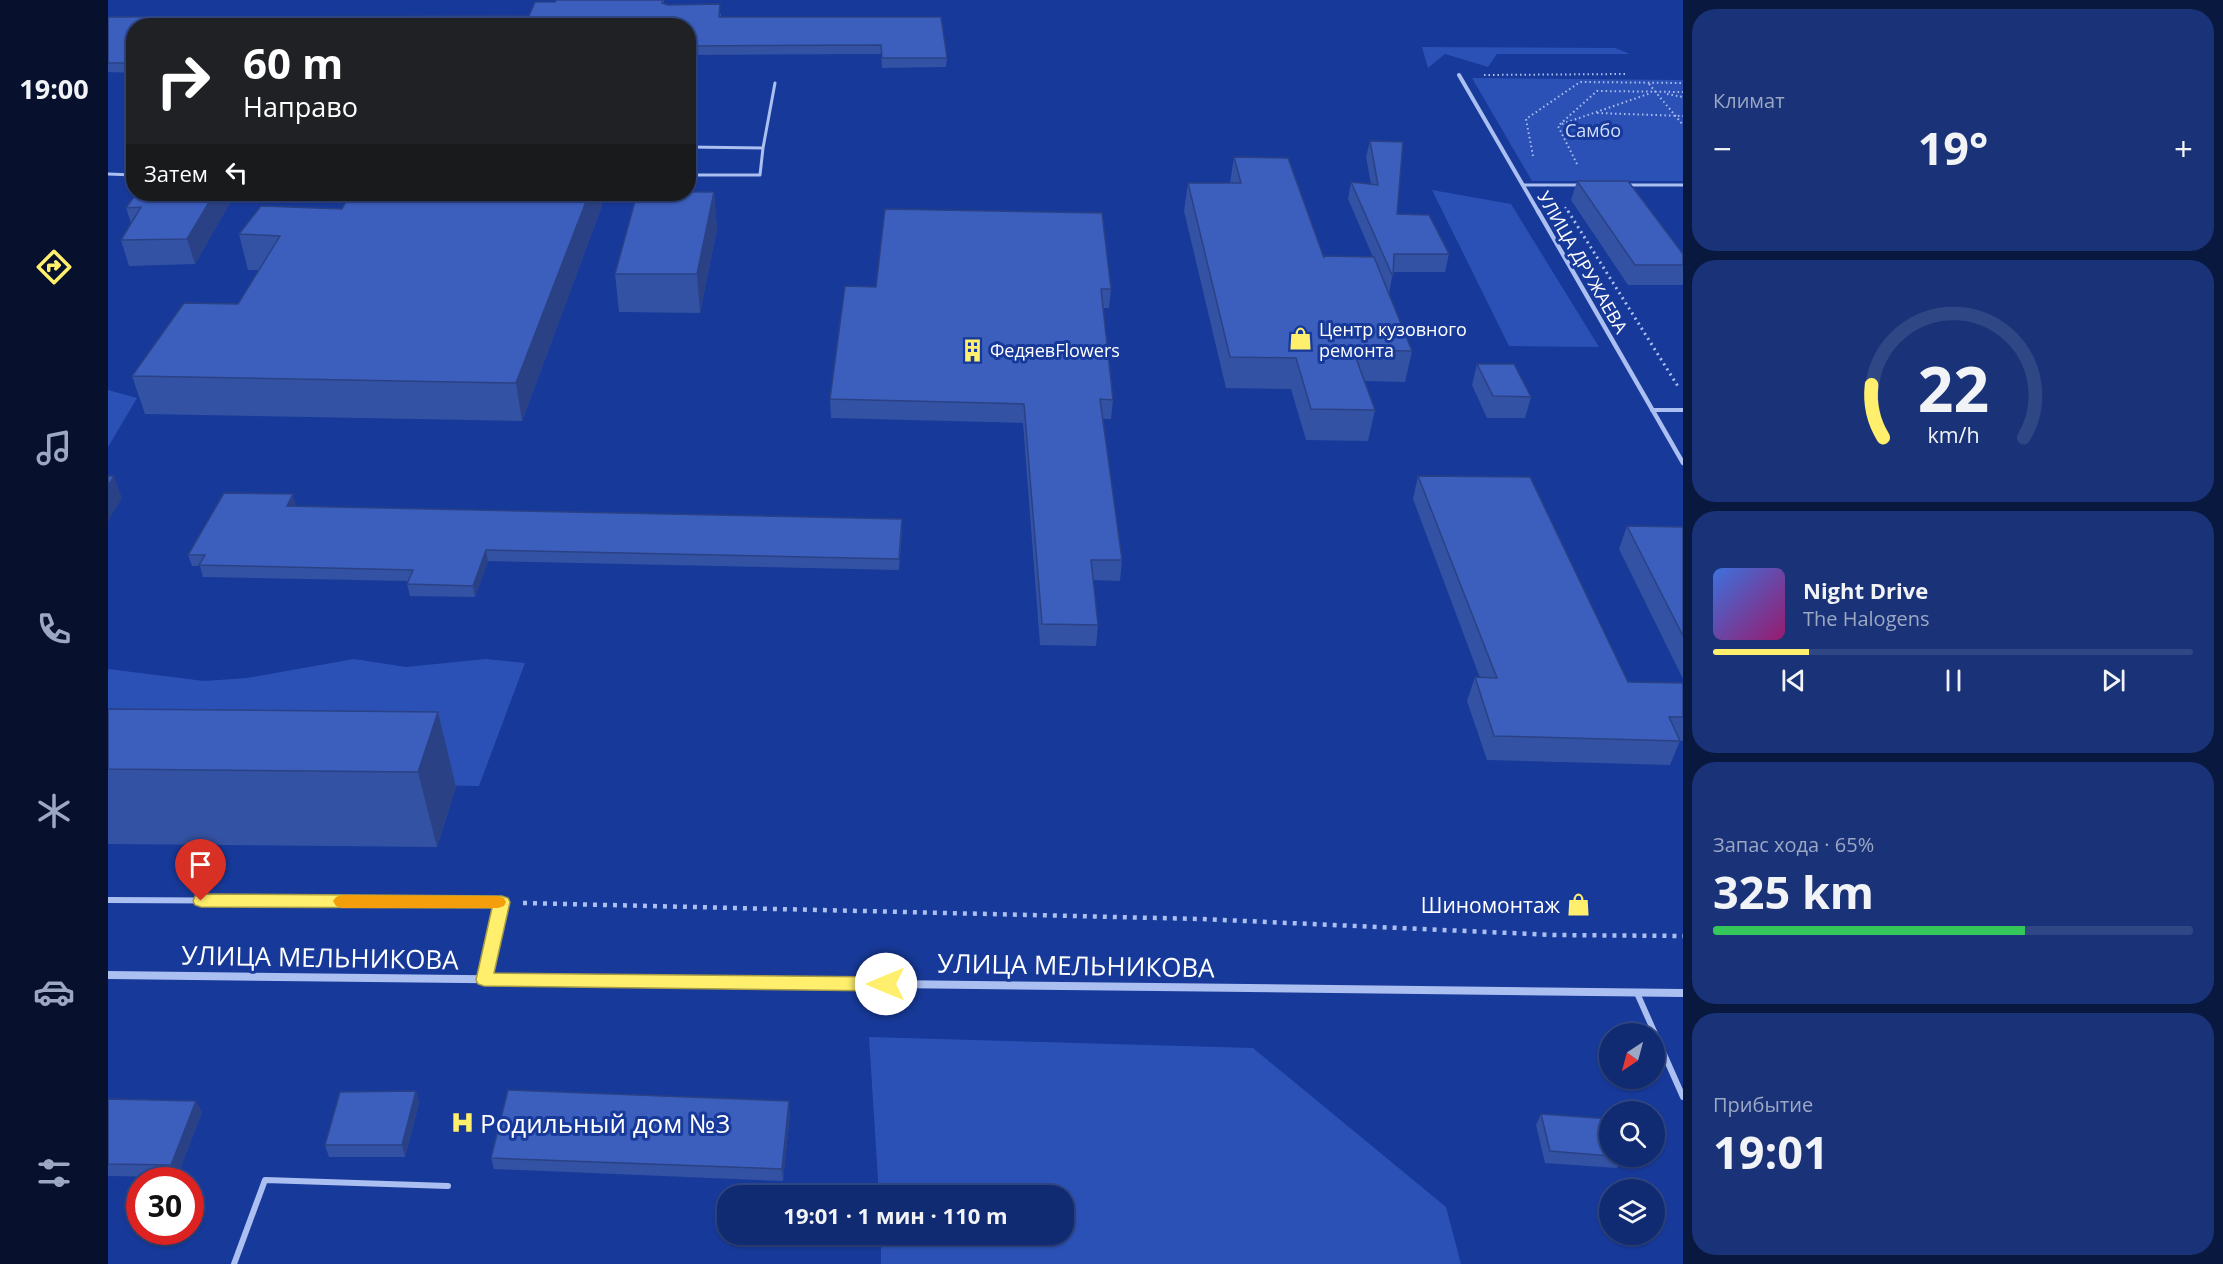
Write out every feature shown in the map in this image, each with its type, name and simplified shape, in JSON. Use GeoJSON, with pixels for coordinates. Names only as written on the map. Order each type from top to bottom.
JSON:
{"type":"FeatureCollection","features":[{"type":"Feature","properties":{"kind":"street","name":"УЛИЦА ДРУЖАЕВА"},"geometry":{"type":"LineString","coordinates":[[1459,75],[1683,463]]}},
{"type":"Feature","properties":{"kind":"street","name":"УЛИЦА МЕЛЬНИКОВА"},"geometry":{"type":"LineString","coordinates":[[108,975],[1683,993]]}},
{"type":"Feature","properties":{"kind":"lane"},"geometry":{"type":"LineString","coordinates":[[696,175],[760,175],[775,83]]}},
{"type":"Feature","properties":{"kind":"lane"},"geometry":{"type":"LineString","coordinates":[[696,147],[763,148]]}},
{"type":"Feature","properties":{"kind":"lane"},"geometry":{"type":"LineString","coordinates":[[108,174],[126,175]]}},
{"type":"Feature","properties":{"kind":"lane"},"geometry":{"type":"LineString","coordinates":[[1524,185],[1592,185]]}},
{"type":"Feature","properties":{"kind":"lane"},"geometry":{"type":"LineString","coordinates":[[1615,185],[1683,185]]}},
{"type":"Feature","properties":{"kind":"lane"},"geometry":{"type":"LineString","coordinates":[[1652,410],[1683,410]]}},
{"type":"Feature","properties":{"kind":"lane"},"geometry":{"type":"LineString","coordinates":[[108,900],[502,902],[484,980]]}},
{"type":"Feature","properties":{"kind":"lane"},"geometry":{"type":"LineString","coordinates":[[1637,993],[1683,1097]]}},
{"type":"Feature","properties":{"kind":"lane"},"geometry":{"type":"LineString","coordinates":[[234,1264],[265,1180],[448,1186]]}},
{"type":"Feature","properties":{"kind":"path"},"geometry":{"type":"LineString","coordinates":[[1459,75],[1627,74]]}},
{"type":"Feature","properties":{"kind":"path"},"geometry":{"type":"LineString","coordinates":[[1617,75],[1624,83]]}},
{"type":"Feature","properties":{"kind":"path"},"geometry":{"type":"LineString","coordinates":[[1683,83],[1580,82],[1526,119],[1536,172],[1552,185],[1683,395]]}},
{"type":"Feature","properties":{"kind":"path"},"geometry":{"type":"LineString","coordinates":[[1649,83],[1683,125]]}},
{"type":"Feature","properties":{"kind":"path"},"geometry":{"type":"LineString","coordinates":[[1558,126],[1597,91],[1683,92]]}},
{"type":"Feature","properties":{"kind":"path"},"geometry":{"type":"LineString","coordinates":[[1558,126],[1656,92],[1683,97]]}},
{"type":"Feature","properties":{"kind":"path"},"geometry":{"type":"LineString","coordinates":[[1594,113],[1683,116]]}},
{"type":"Feature","properties":{"kind":"path"},"geometry":{"type":"LineString","coordinates":[[1558,126],[1580,171],[1581,185]]}},
{"type":"Feature","properties":{"kind":"path"},"geometry":{"type":"LineString","coordinates":[[502,902],[1201,919],[1554,935],[1683,936]]}},
{"type":"Feature","properties":{"kind":"green space"},"geometry":{"type":"Polygon","coordinates":[[[1422,47],[1615,48],[1630,54],[1497,54],[1488,67],[1445,54],[1428,68],[1422,47]]]}},
{"type":"Feature","properties":{"kind":"green space","name":"Самбо"},"geometry":{"type":"Polygon","coordinates":[[[1472,78],[1683,80],[1683,181],[1532,181],[1472,78]]]}},
{"type":"Feature","properties":{"kind":"green space"},"geometry":{"type":"Polygon","coordinates":[[[1432,190],[1511,204],[1599,347],[1509,346],[1432,190]]]}},
{"type":"Feature","properties":{"kind":"green space"},"geometry":{"type":"Polygon","coordinates":[[[108,390],[137,398],[108,447],[108,390]]]}},
{"type":"Feature","properties":{"kind":"green space"},"geometry":{"type":"Polygon","coordinates":[[[354,659],[406,667],[486,659],[525,663],[479,786],[108,779],[108,669],[204,681],[247,678],[354,659]]]}},
{"type":"Feature","properties":{"kind":"green space"},"geometry":{"type":"Polygon","coordinates":[[[869,1037],[1253,1048],[1446,1207],[1461,1264],[881,1264],[881,1245],[1074,1245],[1074,1185],[878,1185],[869,1037]]]}},
{"type":"Feature","properties":{"kind":"building"},"geometry":{"type":"Polygon","coordinates":[[[556,0],[663,0],[662,3],[668,5],[720,4],[719,17],[941,17],[947,58],[882,58],[881,45],[696,46],[696,18],[126,18],[126,63],[108,63],[108,17],[529,16],[535,2],[555,2],[556,0]]]}},
{"type":"Feature","properties":{"kind":"building"},"geometry":{"type":"Polygon","coordinates":[[[1370,141],[1403,142],[1397,214],[1429,215],[1449,254],[1394,254],[1393,277],[1351,182],[1378,185],[1370,141]]]}},
{"type":"Feature","properties":{"kind":"building","name":"Центр кузовного ремонта"},"geometry":{"type":"Polygon","coordinates":[[[1234,157],[1288,158],[1324,258],[1324,256],[1374,257],[1412,351],[1353,350],[1375,410],[1311,409],[1296,358],[1230,357],[1188,183],[1241,183],[1234,157]]]}},
{"type":"Feature","properties":{"kind":"building"},"geometry":{"type":"Polygon","coordinates":[[[1577,181],[1628,181],[1683,254],[1683,265],[1635,265],[1577,181]]]}},
{"type":"Feature","properties":{"kind":"building"},"geometry":{"type":"Polygon","coordinates":[[[696,192],[714,192],[697,274],[615,274],[635,201],[696,201],[696,192]]]}},
{"type":"Feature","properties":{"kind":"building"},"geometry":{"type":"Polygon","coordinates":[[[131,201],[210,201],[187,239],[121,240],[141,207],[126,208],[131,201]]]}},
{"type":"Feature","properties":{"kind":"building"},"geometry":{"type":"Polygon","coordinates":[[[346,201],[586,201],[516,383],[132,376],[184,303],[238,304],[280,236],[239,234],[261,206],[342,209],[346,201]]]}},
{"type":"Feature","properties":{"kind":"building","name":"ФедяевFlowers"},"geometry":{"type":"Polygon","coordinates":[[[885,209],[1102,213],[1111,289],[1101,289],[1113,400],[1100,399],[1122,560],[1091,560],[1098,625],[1042,624],[1024,404],[830,399],[845,286],[876,287],[885,209]]]}},
{"type":"Feature","properties":{"kind":"building"},"geometry":{"type":"Polygon","coordinates":[[[1477,364],[1514,364],[1531,397],[1493,396],[1477,364]]]}},
{"type":"Feature","properties":{"kind":"building"},"geometry":{"type":"Polygon","coordinates":[[[108,476],[114,476],[108,486],[108,476]]]}},
{"type":"Feature","properties":{"kind":"building"},"geometry":{"type":"Polygon","coordinates":[[[1418,476],[1530,477],[1628,682],[1683,683],[1683,717],[1669,717],[1680,741],[1494,736],[1475,677],[1497,678],[1418,476]]]}},
{"type":"Feature","properties":{"kind":"building"},"geometry":{"type":"Polygon","coordinates":[[[224,493],[293,494],[287,506],[902,519],[899,559],[486,550],[473,586],[407,584],[413,570],[199,565],[205,555],[188,555],[224,493]]]}},
{"type":"Feature","properties":{"kind":"building"},"geometry":{"type":"Polygon","coordinates":[[[1627,526],[1683,527],[1683,636],[1627,526]]]}},
{"type":"Feature","properties":{"kind":"building"},"geometry":{"type":"Polygon","coordinates":[[[108,709],[438,712],[418,772],[108,769],[108,709]]]}},
{"type":"Feature","properties":{"kind":"building"},"geometry":{"type":"Polygon","coordinates":[[[508,1090],[789,1101],[782,1169],[491,1158],[508,1090]]]}},
{"type":"Feature","properties":{"kind":"building"},"geometry":{"type":"Polygon","coordinates":[[[416,1091],[402,1145],[325,1145],[340,1092],[416,1091]]]}},
{"type":"Feature","properties":{"kind":"building"},"geometry":{"type":"Polygon","coordinates":[[[108,1099],[196,1101],[171,1165],[108,1164],[108,1099]]]}},
{"type":"Feature","properties":{"kind":"building"},"geometry":{"type":"Polygon","coordinates":[[[1541,1114],[1599,1118],[1599,1155],[1550,1151],[1541,1114]]]}},
{"type":"Feature","properties":{"kind":"slow traffic"},"geometry":{"type":"LineString","coordinates":[[342,901],[498,902]]}},
{"type":"Feature","properties":{"kind":"place","name":"Центр кузовного ремонта"},"geometry":{"type":"Point","coordinates":[1301,339]}},
{"type":"Feature","properties":{"kind":"place","name":"ФедяевFlowers"},"geometry":{"type":"Point","coordinates":[972,350]}},
{"type":"Feature","properties":{"kind":"place","name":"Шиномонтаж"},"geometry":{"type":"Point","coordinates":[1578,905]}},
{"type":"Feature","properties":{"kind":"place","name":"Родильный дом №3"},"geometry":{"type":"Point","coordinates":[462,1123]}},
{"type":"Feature","properties":{"kind":"route"},"geometry":{"type":"LineString","coordinates":[[201,901],[502,902],[484,980],[886,984]]}}]}
